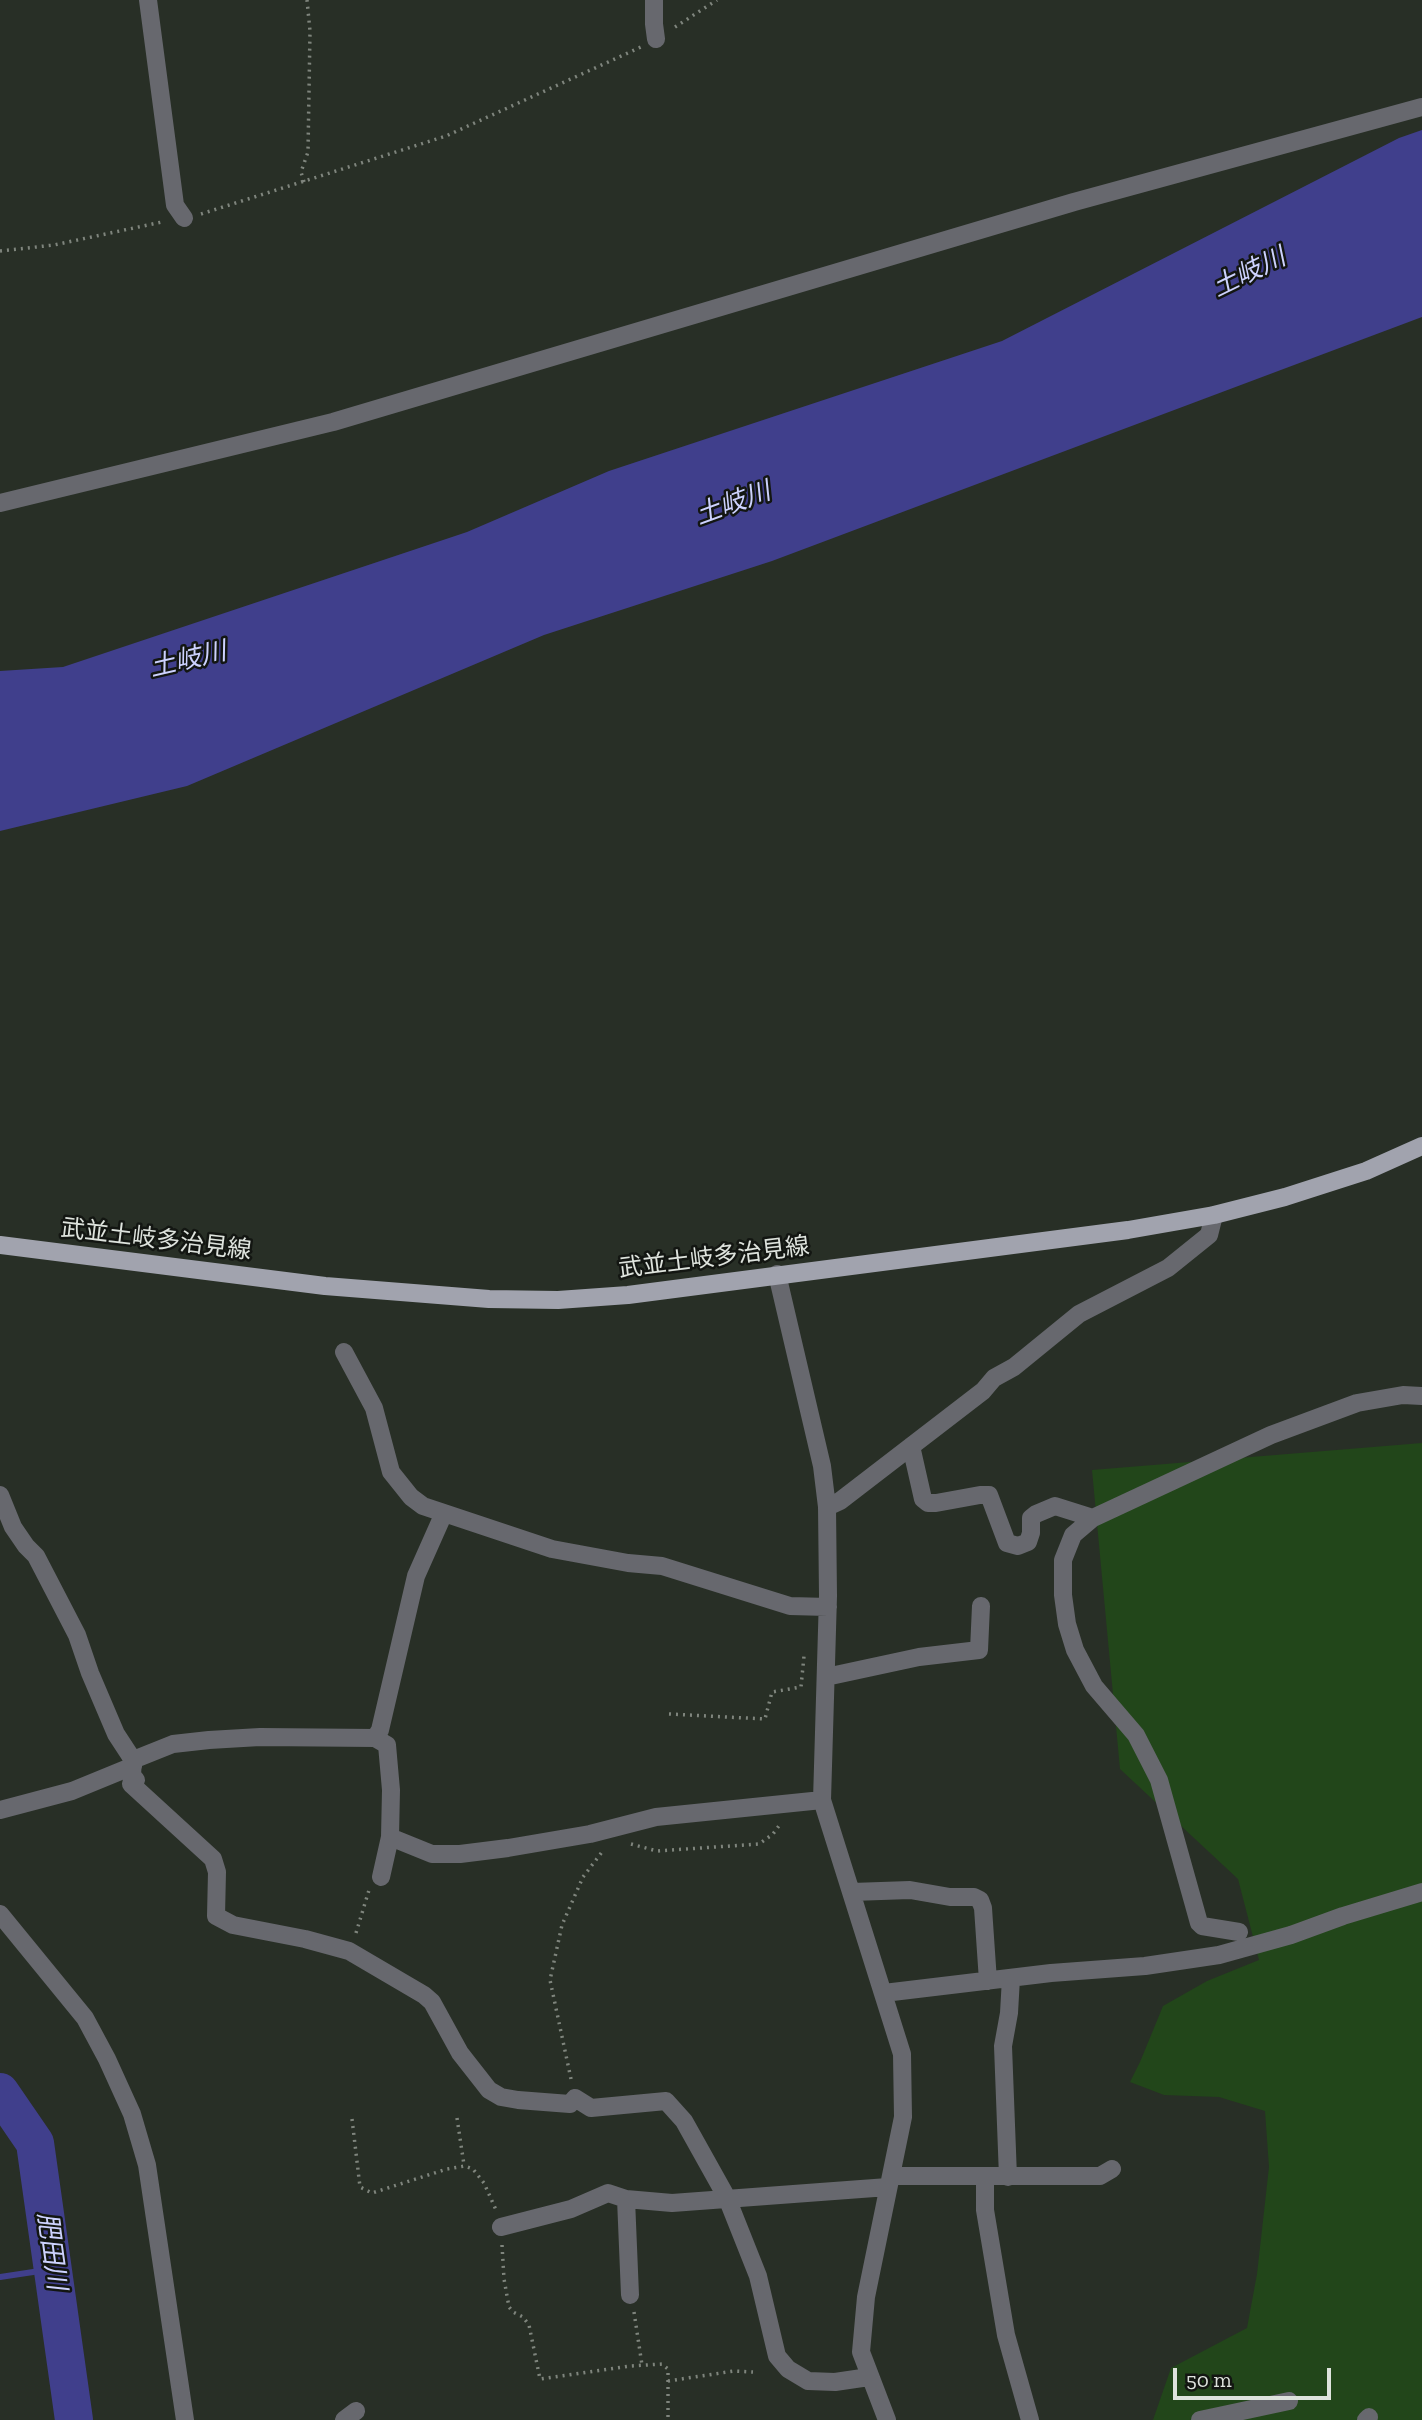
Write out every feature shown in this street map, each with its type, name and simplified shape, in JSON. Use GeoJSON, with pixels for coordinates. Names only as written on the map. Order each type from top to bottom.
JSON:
{"type":"FeatureCollection","features":[{"type":"Feature","properties":{"kind":"main road","name":"武並土岐多治見線"},"geometry":{"type":"LineString","coordinates":[[0,1245],[325,1286],[489,1299],[558,1300],[628,1295],[1128,1230],[1214,1215],[1285,1197],[1366,1171],[1422,1146]]}},
{"type":"Feature","properties":{"kind":"street"},"geometry":{"type":"LineString","coordinates":[[148,0],[175,205],[184,218]]}},
{"type":"Feature","properties":{"kind":"street"},"geometry":{"type":"LineString","coordinates":[[654,0],[656,39]]}},
{"type":"Feature","properties":{"kind":"street"},"geometry":{"type":"LineString","coordinates":[[0,503],[333,422],[1061,206],[1422,107]]}},
{"type":"Feature","properties":{"kind":"street"},"geometry":{"type":"LineString","coordinates":[[827,1507],[840,1501],[1079,1314],[1168,1268],[1209,1235],[1214,1215]]}},
{"type":"Feature","properties":{"kind":"street"},"geometry":{"type":"LineString","coordinates":[[776,1274],[822,1466],[827,1507],[828,1607],[821,1800],[902,2054],[904,2117],[866,2297],[861,2352],[887,2420]]}},
{"type":"Feature","properties":{"kind":"street"},"geometry":{"type":"LineString","coordinates":[[344,1352],[374,1408],[391,1472],[411,1497],[423,1506],[552,1549],[628,1563],[662,1566],[790,1606],[828,1607]]}},
{"type":"Feature","properties":{"kind":"street"},"geometry":{"type":"LineString","coordinates":[[1239,1932],[1202,1926],[1199,1923],[1159,1780],[1136,1735],[1094,1686],[1075,1650],[1067,1624],[1063,1595],[1063,1560],[1073,1535],[1093,1518],[1270,1435],[1357,1403],[1403,1395],[1422,1396]]}},
{"type":"Feature","properties":{"kind":"street"},"geometry":{"type":"LineString","coordinates":[[911,1446],[923,1499],[928,1503],[936,1503],[989,1495],[1007,1543],[1012,1546],[1028,1542],[1031,1518],[1055,1506],[1093,1518]]}},
{"type":"Feature","properties":{"kind":"street"},"geometry":{"type":"LineString","coordinates":[[0,1495],[13,1527],[36,1556],[77,1635],[116,1734],[133,1763],[132,1774],[136,1780],[131,1784],[213,1859],[217,1872],[216,1916],[233,1925],[305,1938],[349,1951],[424,1994],[432,2002],[460,2053],[489,2090],[501,2097],[518,2101],[570,2104],[575,2098],[592,2108],[666,2101],[684,2122],[727,2198],[758,2276],[777,2356],[788,2369],[808,2381],[835,2382],[869,2377]]}},
{"type":"Feature","properties":{"kind":"street"},"geometry":{"type":"LineString","coordinates":[[375,1738],[380,1730],[416,1576],[444,1513]]}},
{"type":"Feature","properties":{"kind":"street"},"geometry":{"type":"LineString","coordinates":[[825,1676],[919,1657],[979,1650],[981,1606]]}},
{"type":"Feature","properties":{"kind":"street"},"geometry":{"type":"LineString","coordinates":[[0,1810],[72,1791],[173,1744],[260,1737],[375,1738],[387,1745],[391,1790],[390,1837],[381,1877]]}},
{"type":"Feature","properties":{"kind":"street"},"geometry":{"type":"LineString","coordinates":[[390,1837],[432,1854],[460,1854],[611,1834],[656,1817],[821,1800]]}},
{"type":"Feature","properties":{"kind":"street"},"geometry":{"type":"LineString","coordinates":[[852,1892],[910,1890],[950,1897],[974,1897],[980,1900],[983,1908],[988,1980]]}},
{"type":"Feature","properties":{"kind":"street"},"geometry":{"type":"LineString","coordinates":[[884,1993],[988,1980],[1145,1966],[1219,1955],[1422,1892]]}},
{"type":"Feature","properties":{"kind":"street"},"geometry":{"type":"LineString","coordinates":[[0,1914],[85,2018],[132,2114],[149,2176],[185,2420]]}},
{"type":"Feature","properties":{"kind":"street"},"geometry":{"type":"LineString","coordinates":[[1008,2177],[1003,2046],[1009,2013],[1011,1978]]}},
{"type":"Feature","properties":{"kind":"street"},"geometry":{"type":"LineString","coordinates":[[501,2227],[570,2209],[608,2193],[625,2199],[672,2203],[889,2182],[985,2177],[1100,2176],[1112,2169]]}},
{"type":"Feature","properties":{"kind":"street"},"geometry":{"type":"LineString","coordinates":[[985,2177],[985,2210],[1006,2335],[1030,2420]]}},
{"type":"Feature","properties":{"kind":"street"},"geometry":{"type":"LineString","coordinates":[[625,2199],[630,2295]]}},
{"type":"Feature","properties":{"kind":"street"},"geometry":{"type":"LineString","coordinates":[[1203,2420],[1289,2401]]}},
{"type":"Feature","properties":{"kind":"path"},"geometry":{"type":"LineString","coordinates":[[304,182],[301,172],[308,152],[310,30],[307,0]]}},
{"type":"Feature","properties":{"kind":"path"},"geometry":{"type":"LineString","coordinates":[[0,251],[54,245],[184,218],[446,136],[656,39],[717,0]]}},
{"type":"Feature","properties":{"kind":"path"},"geometry":{"type":"LineString","coordinates":[[668,1714],[765,1718],[772,1692],[801,1687],[804,1656],[826,1650]]}},
{"type":"Feature","properties":{"kind":"path"},"geometry":{"type":"LineString","coordinates":[[575,2098],[550,1980],[562,1925],[583,1877],[611,1834],[657,1852],[759,1844],[773,1834],[786,1818]]}},
{"type":"Feature","properties":{"kind":"path"},"geometry":{"type":"LineString","coordinates":[[349,1951],[361,1921],[373,1877],[381,1877]]}},
{"type":"Feature","properties":{"kind":"path"},"geometry":{"type":"LineString","coordinates":[[457,2118],[464,2166]]}},
{"type":"Feature","properties":{"kind":"path"},"geometry":{"type":"LineString","coordinates":[[352,2119],[360,2187],[372,2193],[464,2166],[472,2169],[484,2183],[501,2227],[509,2307],[529,2325],[540,2379],[663,2364],[668,2369],[668,2420]]}},
{"type":"Feature","properties":{"kind":"path"},"geometry":{"type":"LineString","coordinates":[[630,2295],[642,2365]]}},
{"type":"Feature","properties":{"kind":"path"},"geometry":{"type":"LineString","coordinates":[[668,2381],[734,2371],[753,2372]]}},
{"type":"Feature","properties":{"kind":"green space"},"geometry":{"type":"Polygon","coordinates":[[[1422,1443],[1422,2420],[1153,2420],[1171,2368],[1247,2328],[1257,2274],[1269,2167],[1265,2111],[1219,2097],[1164,2095],[1130,2082],[1163,2006],[1207,1981],[1259,1960],[1238,1879],[1120,1769],[1092,1470],[1422,1443]]]}},
{"type":"Feature","properties":{"kind":"water","name":"土岐川"},"geometry":{"type":"Polygon","coordinates":[[[1422,130],[1422,317],[772,561],[544,635],[187,786],[0,831],[0,671],[63,667],[467,532],[609,471],[1002,341],[1399,138],[1422,130]]]}},
{"type":"Feature","properties":{"kind":"waterway","name":"肥田川"},"geometry":{"type":"LineString","coordinates":[[0,2092],[35,2143],[74,2420]]}},
{"type":"Feature","properties":{"kind":"waterway"},"geometry":{"type":"LineString","coordinates":[[0,2277],[53,2269]]}}]}
